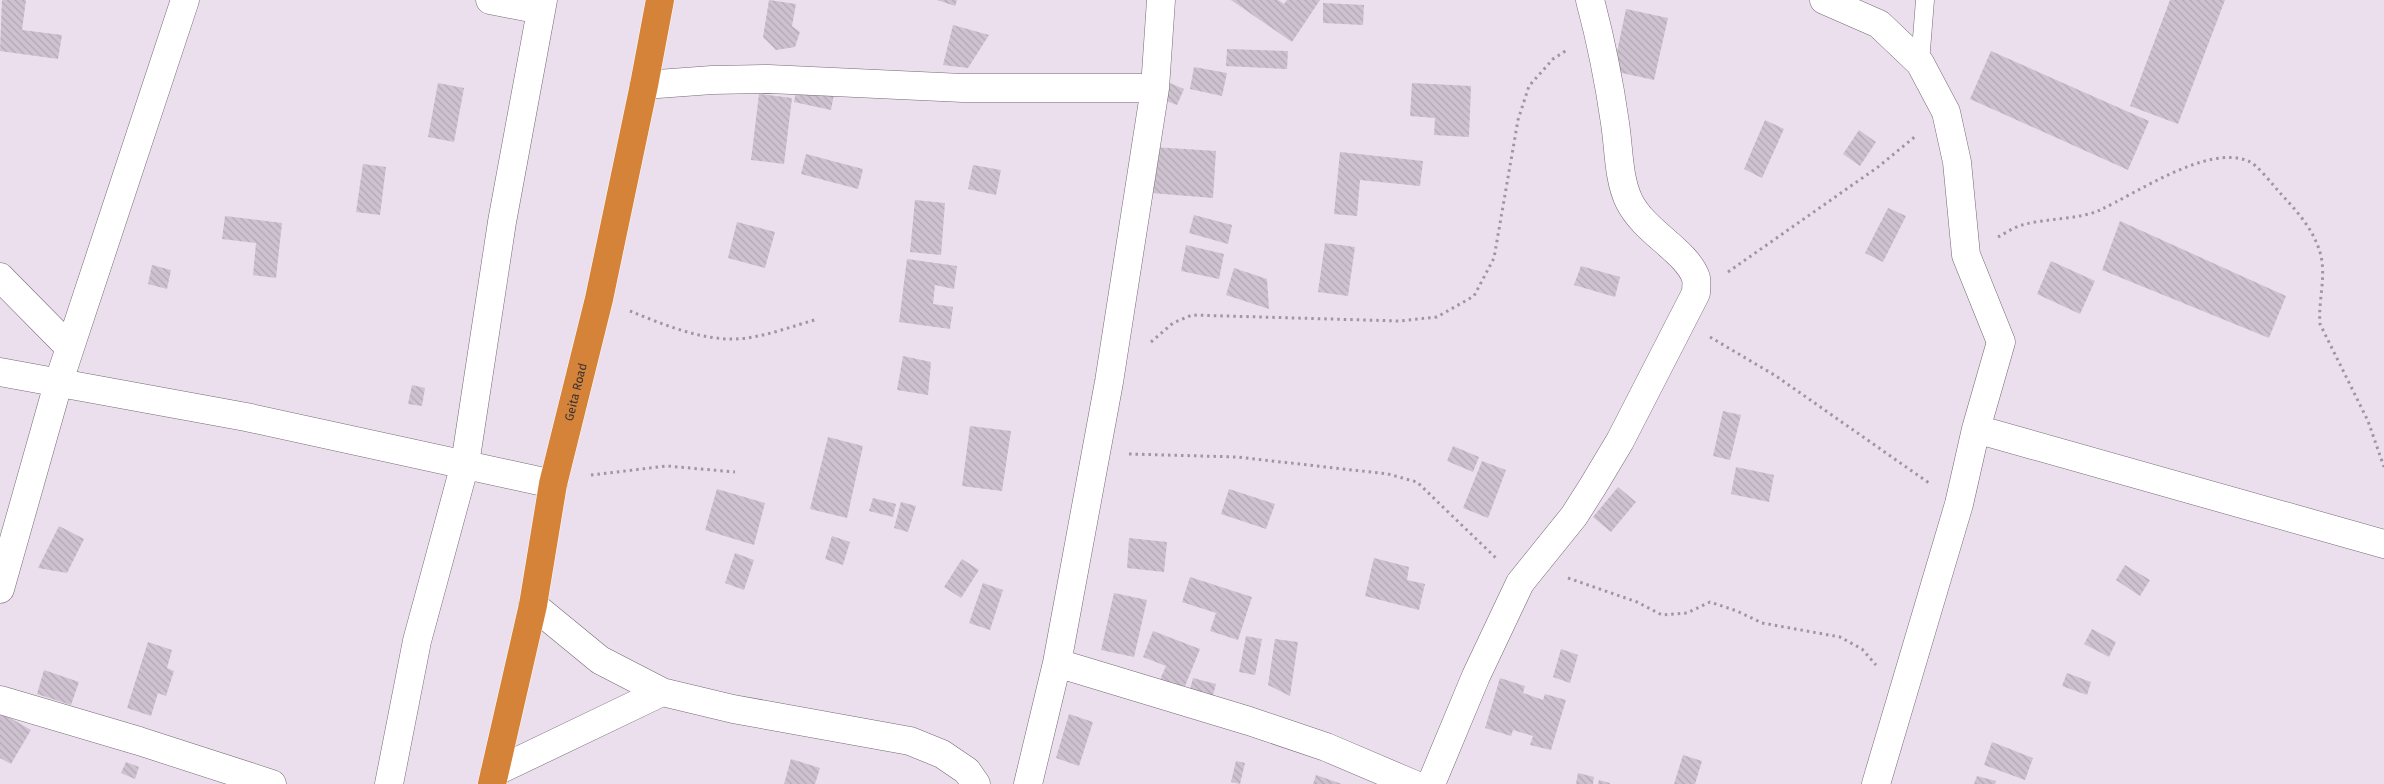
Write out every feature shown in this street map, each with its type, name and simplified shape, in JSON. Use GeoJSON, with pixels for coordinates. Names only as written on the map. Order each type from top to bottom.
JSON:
{"type":"FeatureCollection","features":[{"type":"Feature","properties":{"kind":"highway","name":"Geita Road"},"geometry":{"type":"LineString","coordinates":[[493,778],[533,605],[553,484],[599,299],[644,86],[660,0]]}},
{"type":"Feature","properties":{"kind":"street"},"geometry":{"type":"LineString","coordinates":[[0,590],[58,384],[185,0]]}},
{"type":"Feature","properties":{"kind":"street"},"geometry":{"type":"LineString","coordinates":[[389,784],[417,641],[465,464],[502,222],[542,5],[490,0]]}},
{"type":"Feature","properties":{"kind":"street"},"geometry":{"type":"LineString","coordinates":[[1028,784],[1057,663],[1110,382],[1155,88],[1161,0]]}},
{"type":"Feature","properties":{"kind":"street"},"geometry":{"type":"LineString","coordinates":[[1431,784],[1476,676],[1526,575],[1574,516],[1593,486],[1620,441],[1696,293],[1696,280],[1692,270],[1683,259],[1641,220],[1629,201],[1622,180],[1608,74],[1590,0]]}},
{"type":"Feature","properties":{"kind":"street"},"geometry":{"type":"LineString","coordinates":[[1824,0],[1879,24],[1920,63],[1946,112],[1957,162],[1966,254],[2001,342],[1976,429],[1959,504],[1900,697],[1876,784]]}},
{"type":"Feature","properties":{"kind":"street"},"geometry":{"type":"LineString","coordinates":[[644,86],[712,80],[769,79],[963,88],[1155,88]]}},
{"type":"Feature","properties":{"kind":"street"},"geometry":{"type":"LineString","coordinates":[[0,277],[70,348]]}},
{"type":"Feature","properties":{"kind":"street"},"geometry":{"type":"LineString","coordinates":[[0,372],[246,417],[553,484]]}},
{"type":"Feature","properties":{"kind":"street"},"geometry":{"type":"LineString","coordinates":[[1976,429],[2384,544]]}},
{"type":"Feature","properties":{"kind":"street"},"geometry":{"type":"LineString","coordinates":[[533,605],[600,660],[662,692],[733,710],[910,741],[942,754],[967,771],[976,784]]}},
{"type":"Feature","properties":{"kind":"street"},"geometry":{"type":"LineString","coordinates":[[1057,663],[1249,721],[1326,747],[1413,784]]}},
{"type":"Feature","properties":{"kind":"street"},"geometry":{"type":"LineString","coordinates":[[493,778],[662,692]]}},
{"type":"Feature","properties":{"kind":"street"},"geometry":{"type":"LineString","coordinates":[[0,700],[139,741],[272,784]]}},
{"type":"Feature","properties":{"kind":"lane"},"geometry":{"type":"LineString","coordinates":[[1920,63],[1925,0]]}},
{"type":"Feature","properties":{"kind":"path"},"geometry":{"type":"LineString","coordinates":[[1147,346],[1173,323],[1192,315],[1399,321],[1437,317],[1474,296],[1494,258],[1518,120],[1529,86],[1553,60],[1598,29]]}},
{"type":"Feature","properties":{"kind":"path"},"geometry":{"type":"LineString","coordinates":[[1696,293],[1745,261],[1878,167],[1946,112]]}},
{"type":"Feature","properties":{"kind":"path"},"geometry":{"type":"LineString","coordinates":[[1966,254],[2021,225],[2098,211],[2145,186],[2189,167],[2225,156],[2250,161],[2295,209],[2311,232],[2321,256],[2323,276],[2318,307],[2320,324],[2368,421],[2384,467]]}},
{"type":"Feature","properties":{"kind":"path"},"geometry":{"type":"LineString","coordinates":[[599,299],[663,324],[712,337],[736,339],[764,334],[818,318]]}},
{"type":"Feature","properties":{"kind":"path"},"geometry":{"type":"LineString","coordinates":[[1681,320],[1776,376],[1959,504]]}},
{"type":"Feature","properties":{"kind":"path"},"geometry":{"type":"LineString","coordinates":[[1096,454],[1237,457],[1388,474],[1417,482],[1526,575],[1589,584],[1637,602],[1662,615],[1687,613],[1710,602],[1737,611],[1762,623],[1840,637],[1862,649],[1900,697]]}},
{"type":"Feature","properties":{"kind":"path"},"geometry":{"type":"LineString","coordinates":[[553,484],[597,474],[667,466],[736,472]]}},
{"type":"Feature","properties":{"kind":"building"},"geometry":{"type":"Polygon","coordinates":[[[2,0],[26,0],[22,30],[62,35],[58,59],[0,51],[2,0]]]}},
{"type":"Feature","properties":{"kind":"building"},"geometry":{"type":"Polygon","coordinates":[[[769,0],[796,4],[792,26],[800,32],[795,47],[776,50],[763,37],[769,0]]]}},
{"type":"Feature","properties":{"kind":"building"},"geometry":{"type":"Polygon","coordinates":[[[937,0],[957,0],[955,6],[937,0]]]}},
{"type":"Feature","properties":{"kind":"building"},"geometry":{"type":"Polygon","coordinates":[[[1231,0],[1278,0],[1284,4],[1287,0],[1320,0],[1292,42],[1231,0]]]}},
{"type":"Feature","properties":{"kind":"building"},"geometry":{"type":"Polygon","coordinates":[[[2170,0],[2225,0],[2178,124],[2130,106],[2170,0]]]}},
{"type":"Feature","properties":{"kind":"building"},"geometry":{"type":"Polygon","coordinates":[[[1323,3],[1364,5],[1363,25],[1323,23],[1323,3]]]}},
{"type":"Feature","properties":{"kind":"building"},"geometry":{"type":"Polygon","coordinates":[[[1626,9],[1668,18],[1654,80],[1613,71],[1626,9]]]}},
{"type":"Feature","properties":{"kind":"building"},"geometry":{"type":"Polygon","coordinates":[[[953,25],[989,35],[968,68],[943,65],[953,25]]]}},
{"type":"Feature","properties":{"kind":"building"},"geometry":{"type":"Polygon","coordinates":[[[1227,49],[1288,51],[1287,69],[1226,66],[1227,49]]]}},
{"type":"Feature","properties":{"kind":"building"},"geometry":{"type":"Polygon","coordinates":[[[1991,51],[2149,121],[2128,170],[1970,99],[1991,51]]]}},
{"type":"Feature","properties":{"kind":"building"},"geometry":{"type":"Polygon","coordinates":[[[1194,67],[1227,73],[1222,96],[1190,89],[1194,67]]]}},
{"type":"Feature","properties":{"kind":"building"},"geometry":{"type":"Polygon","coordinates":[[[1165,81],[1184,89],[1177,105],[1159,98],[1165,81]]]}},
{"type":"Feature","properties":{"kind":"building"},"geometry":{"type":"Polygon","coordinates":[[[798,82],[835,89],[831,110],[794,102],[798,82]]]}},
{"type":"Feature","properties":{"kind":"building"},"geometry":{"type":"Polygon","coordinates":[[[438,83],[464,88],[454,142],[428,137],[438,83]]]}},
{"type":"Feature","properties":{"kind":"building"},"geometry":{"type":"Polygon","coordinates":[[[1412,83],[1471,86],[1469,137],[1434,135],[1435,118],[1410,116],[1412,83]]]}},
{"type":"Feature","properties":{"kind":"building"},"geometry":{"type":"Polygon","coordinates":[[[759,94],[792,98],[784,164],[751,160],[759,94]]]}},
{"type":"Feature","properties":{"kind":"building"},"geometry":{"type":"Polygon","coordinates":[[[1765,120],[1784,129],[1762,178],[1744,169],[1765,120]]]}},
{"type":"Feature","properties":{"kind":"building"},"geometry":{"type":"Polygon","coordinates":[[[1859,130],[1876,142],[1860,166],[1843,154],[1859,130]]]}},
{"type":"Feature","properties":{"kind":"building"},"geometry":{"type":"Polygon","coordinates":[[[1153,147],[1216,151],[1213,198],[1151,193],[1153,147]]]}},
{"type":"Feature","properties":{"kind":"building"},"geometry":{"type":"Polygon","coordinates":[[[1340,152],[1423,161],[1420,186],[1360,180],[1357,216],[1334,214],[1340,152]]]}},
{"type":"Feature","properties":{"kind":"building"},"geometry":{"type":"Polygon","coordinates":[[[806,154],[863,169],[858,189],[801,174],[806,154]]]}},
{"type":"Feature","properties":{"kind":"building"},"geometry":{"type":"Polygon","coordinates":[[[363,164],[386,167],[380,215],[356,212],[363,164]]]}},
{"type":"Feature","properties":{"kind":"building"},"geometry":{"type":"Polygon","coordinates":[[[973,165],[1001,170],[996,195],[968,189],[973,165]]]}},
{"type":"Feature","properties":{"kind":"building"},"geometry":{"type":"Polygon","coordinates":[[[915,200],[945,203],[941,255],[910,252],[915,200]]]}},
{"type":"Feature","properties":{"kind":"building"},"geometry":{"type":"Polygon","coordinates":[[[1888,208],[1906,216],[1883,262],[1865,253],[1888,208]]]}},
{"type":"Feature","properties":{"kind":"building"},"geometry":{"type":"Polygon","coordinates":[[[1194,215],[1232,225],[1228,244],[1189,233],[1194,215]]]}},
{"type":"Feature","properties":{"kind":"building"},"geometry":{"type":"Polygon","coordinates":[[[225,216],[282,223],[276,278],[253,275],[256,243],[222,239],[225,216]]]}},
{"type":"Feature","properties":{"kind":"building"},"geometry":{"type":"Polygon","coordinates":[[[2120,221],[2286,296],[2269,338],[2102,270],[2120,221]]]}},
{"type":"Feature","properties":{"kind":"building"},"geometry":{"type":"Polygon","coordinates":[[[737,222],[775,232],[765,268],[728,258],[737,222]]]}},
{"type":"Feature","properties":{"kind":"building"},"geometry":{"type":"Polygon","coordinates":[[[1325,243],[1355,247],[1348,296],[1318,292],[1325,243]]]}},
{"type":"Feature","properties":{"kind":"building"},"geometry":{"type":"Polygon","coordinates":[[[1186,245],[1224,254],[1219,279],[1181,271],[1186,245]]]}},
{"type":"Feature","properties":{"kind":"building"},"geometry":{"type":"Polygon","coordinates":[[[907,259],[957,266],[954,289],[935,285],[933,304],[953,307],[950,329],[899,322],[907,259]]]}},
{"type":"Feature","properties":{"kind":"building"},"geometry":{"type":"Polygon","coordinates":[[[2051,261],[2095,281],[2080,314],[2037,294],[2051,261]]]}},
{"type":"Feature","properties":{"kind":"building"},"geometry":{"type":"Polygon","coordinates":[[[152,265],[171,270],[167,289],[148,284],[152,265]]]}},
{"type":"Feature","properties":{"kind":"building"},"geometry":{"type":"Polygon","coordinates":[[[1581,266],[1620,277],[1615,297],[1574,285],[1581,266]]]}},
{"type":"Feature","properties":{"kind":"building"},"geometry":{"type":"Polygon","coordinates":[[[1234,268],[1267,279],[1269,309],[1226,295],[1234,268]]]}},
{"type":"Feature","properties":{"kind":"building"},"geometry":{"type":"Polygon","coordinates":[[[903,356],[931,362],[928,395],[897,390],[903,356]]]}},
{"type":"Feature","properties":{"kind":"building"},"geometry":{"type":"Polygon","coordinates":[[[412,385],[425,388],[422,406],[408,404],[412,385]]]}},
{"type":"Feature","properties":{"kind":"building"},"geometry":{"type":"Polygon","coordinates":[[[1723,411],[1741,415],[1730,460],[1713,456],[1723,411]]]}},
{"type":"Feature","properties":{"kind":"building"},"geometry":{"type":"Polygon","coordinates":[[[970,426],[1011,431],[1002,491],[962,486],[970,426]]]}},
{"type":"Feature","properties":{"kind":"building"},"geometry":{"type":"Polygon","coordinates":[[[828,437],[863,446],[847,518],[810,509],[828,437]]]}},
{"type":"Feature","properties":{"kind":"building"},"geometry":{"type":"Polygon","coordinates":[[[1453,446],[1479,457],[1473,472],[1447,461],[1453,446]]]}},
{"type":"Feature","properties":{"kind":"building"},"geometry":{"type":"Polygon","coordinates":[[[1482,461],[1506,470],[1488,518],[1463,508],[1482,461]]]}},
{"type":"Feature","properties":{"kind":"building"},"geometry":{"type":"Polygon","coordinates":[[[1736,467],[1774,475],[1769,502],[1731,494],[1736,467]]]}},
{"type":"Feature","properties":{"kind":"building"},"geometry":{"type":"Polygon","coordinates":[[[1618,487],[1636,502],[1611,532],[1593,517],[1618,487]]]}},
{"type":"Feature","properties":{"kind":"building"},"geometry":{"type":"Polygon","coordinates":[[[717,489],[765,503],[754,545],[705,530],[717,489]]]}},
{"type":"Feature","properties":{"kind":"building"},"geometry":{"type":"Polygon","coordinates":[[[1229,489],[1275,504],[1266,529],[1221,514],[1229,489]]]}},
{"type":"Feature","properties":{"kind":"building"},"geometry":{"type":"Polygon","coordinates":[[[873,498],[896,504],[893,517],[869,511],[873,498]]]}},
{"type":"Feature","properties":{"kind":"building"},"geometry":{"type":"Polygon","coordinates":[[[901,502],[916,506],[908,532],[894,528],[901,502]]]}},
{"type":"Feature","properties":{"kind":"building"},"geometry":{"type":"Polygon","coordinates":[[[59,526],[84,539],[67,573],[38,568],[59,526]]]}},
{"type":"Feature","properties":{"kind":"building"},"geometry":{"type":"Polygon","coordinates":[[[832,536],[850,542],[843,565],[825,559],[832,536]]]}},
{"type":"Feature","properties":{"kind":"building"},"geometry":{"type":"Polygon","coordinates":[[[1129,538],[1167,542],[1164,572],[1127,568],[1129,538]]]}},
{"type":"Feature","properties":{"kind":"building"},"geometry":{"type":"Polygon","coordinates":[[[735,553],[754,560],[744,590],[725,583],[735,553]]]}},
{"type":"Feature","properties":{"kind":"building"},"geometry":{"type":"Polygon","coordinates":[[[1374,558],[1409,567],[1407,580],[1425,584],[1419,610],[1365,596],[1374,558]]]}},
{"type":"Feature","properties":{"kind":"building"},"geometry":{"type":"Polygon","coordinates":[[[962,559],[979,570],[961,598],[944,587],[962,559]]]}},
{"type":"Feature","properties":{"kind":"building"},"geometry":{"type":"Polygon","coordinates":[[[2125,565],[2150,580],[2140,596],[2116,580],[2125,565]]]}},
{"type":"Feature","properties":{"kind":"building"},"geometry":{"type":"Polygon","coordinates":[[[1190,577],[1252,597],[1238,640],[1210,631],[1216,613],[1182,602],[1190,577]]]}},
{"type":"Feature","properties":{"kind":"building"},"geometry":{"type":"Polygon","coordinates":[[[983,583],[1003,590],[990,630],[969,623],[983,583]]]}},
{"type":"Feature","properties":{"kind":"building"},"geometry":{"type":"Polygon","coordinates":[[[1114,593],[1147,600],[1134,657],[1101,650],[1114,593]]]}},
{"type":"Feature","properties":{"kind":"building"},"geometry":{"type":"Polygon","coordinates":[[[2092,629],[2116,642],[2109,657],[2084,644],[2092,629]]]}},
{"type":"Feature","properties":{"kind":"building"},"geometry":{"type":"Polygon","coordinates":[[[1153,631],[1200,649],[1183,691],[1159,682],[1166,666],[1143,657],[1153,631]]]}},
{"type":"Feature","properties":{"kind":"building"},"geometry":{"type":"Polygon","coordinates":[[[1246,636],[1262,639],[1255,675],[1239,672],[1246,636]]]}},
{"type":"Feature","properties":{"kind":"building"},"geometry":{"type":"Polygon","coordinates":[[[1275,639],[1298,642],[1290,696],[1268,685],[1275,639]]]}},
{"type":"Feature","properties":{"kind":"building"},"geometry":{"type":"Polygon","coordinates":[[[148,642],[172,650],[167,668],[174,671],[166,696],[158,693],[151,716],[127,708],[148,642]]]}},
{"type":"Feature","properties":{"kind":"building"},"geometry":{"type":"Polygon","coordinates":[[[1561,649],[1578,655],[1570,683],[1553,677],[1561,649]]]}},
{"type":"Feature","properties":{"kind":"building"},"geometry":{"type":"Polygon","coordinates":[[[44,670],[79,682],[71,705],[37,694],[44,670]]]}},
{"type":"Feature","properties":{"kind":"building"},"geometry":{"type":"Polygon","coordinates":[[[2067,673],[2091,682],[2087,695],[2062,686],[2067,673]]]}},
{"type":"Feature","properties":{"kind":"building"},"geometry":{"type":"Polygon","coordinates":[[[1193,678],[1216,684],[1212,699],[1189,693],[1193,678]]]}},
{"type":"Feature","properties":{"kind":"building"},"geometry":{"type":"Polygon","coordinates":[[[1500,678],[1525,686],[1523,693],[1543,700],[1545,694],[1566,700],[1551,750],[1530,745],[1533,736],[1513,730],[1511,736],[1485,728],[1500,678]]]}},
{"type":"Feature","properties":{"kind":"building"},"geometry":{"type":"Polygon","coordinates":[[[0,712],[31,730],[11,764],[0,758],[0,712]]]}},
{"type":"Feature","properties":{"kind":"building"},"geometry":{"type":"Polygon","coordinates":[[[1069,714],[1093,722],[1079,766],[1056,758],[1069,714]]]}},
{"type":"Feature","properties":{"kind":"building"},"geometry":{"type":"Polygon","coordinates":[[[1992,742],[2033,758],[2025,780],[1984,765],[1992,742]]]}},
{"type":"Feature","properties":{"kind":"building"},"geometry":{"type":"Polygon","coordinates":[[[1683,755],[1702,761],[1695,784],[1674,784],[1683,755]]]}},
{"type":"Feature","properties":{"kind":"building"},"geometry":{"type":"Polygon","coordinates":[[[791,759],[820,768],[815,784],[784,784],[791,759]]]}},
{"type":"Feature","properties":{"kind":"building"},"geometry":{"type":"Polygon","coordinates":[[[1236,761],[1245,763],[1240,784],[1231,782],[1236,761]]]}},
{"type":"Feature","properties":{"kind":"building"},"geometry":{"type":"Polygon","coordinates":[[[126,762],[139,767],[135,779],[121,773],[126,762]]]}},
{"type":"Feature","properties":{"kind":"building"},"geometry":{"type":"Polygon","coordinates":[[[1578,773],[1594,777],[1593,784],[1576,784],[1578,773]]]}},
{"type":"Feature","properties":{"kind":"building"},"geometry":{"type":"Polygon","coordinates":[[[1316,775],[1342,784],[1313,784],[1316,775]]]}},
{"type":"Feature","properties":{"kind":"building"},"geometry":{"type":"Polygon","coordinates":[[[1977,776],[1996,781],[1995,784],[1974,784],[1977,776]]]}},
{"type":"Feature","properties":{"kind":"building"},"geometry":{"type":"Polygon","coordinates":[[[1599,780],[1610,783],[1610,784],[1598,784],[1599,780]]]}}]}
